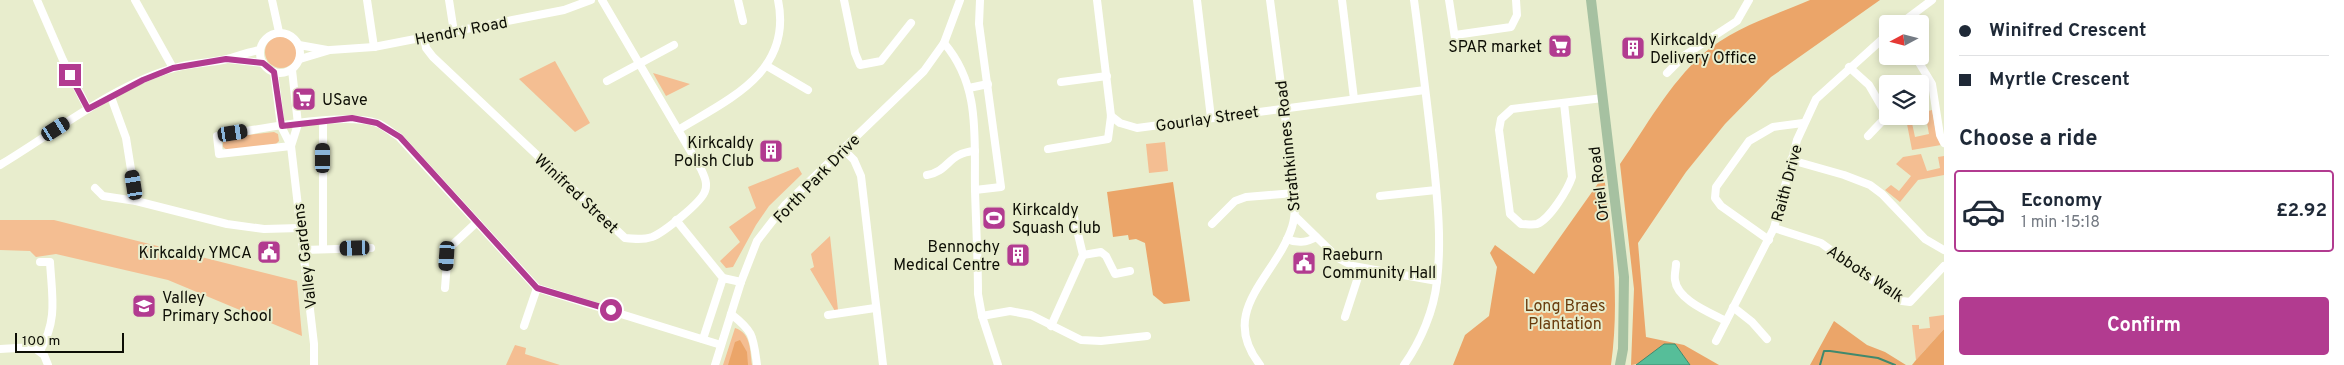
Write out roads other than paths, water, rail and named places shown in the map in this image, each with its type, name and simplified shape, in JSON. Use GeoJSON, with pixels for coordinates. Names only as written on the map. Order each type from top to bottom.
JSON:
{"type":"FeatureCollection","features":[{"type":"Feature","properties":{"kind":"main road","name":"Oriel Road"},"geometry":{"type":"LineString","coordinates":[[1590,0],[1624,277],[1623,349],[1620,365]]}},
{"type":"Feature","properties":{"kind":"street"},"geometry":{"type":"LineString","coordinates":[[38,0],[63,60],[88,109]]}},
{"type":"Feature","properties":{"kind":"street"},"geometry":{"type":"LineString","coordinates":[[135,0],[173,68]]}},
{"type":"Feature","properties":{"kind":"street"},"geometry":{"type":"LineString","coordinates":[[368,0],[374,47]]}},
{"type":"Feature","properties":{"kind":"street"},"geometry":{"type":"LineString","coordinates":[[450,0],[454,32]]}},
{"type":"Feature","properties":{"kind":"street","name":"Hendry Road"},"geometry":{"type":"LineString","coordinates":[[299,45],[330,50],[374,47],[569,9],[591,0]]}},
{"type":"Feature","properties":{"kind":"street","name":"Winifred Street"},"geometry":{"type":"LineString","coordinates":[[424,38],[426,48],[433,57],[625,238],[639,240],[654,237],[702,198],[706,185],[700,169],[602,0]]}},
{"type":"Feature","properties":{"kind":"street"},"geometry":{"type":"LineString","coordinates":[[738,0],[743,22]]}},
{"type":"Feature","properties":{"kind":"street"},"geometry":{"type":"LineString","coordinates":[[678,130],[743,90],[767,66],[776,48],[781,30],[778,0]]}},
{"type":"Feature","properties":{"kind":"street"},"geometry":{"type":"LineString","coordinates":[[844,0],[855,53],[860,65],[880,61],[910,22]]}},
{"type":"Feature","properties":{"kind":"street","name":"Forth Park Drive"},"geometry":{"type":"LineString","coordinates":[[715,365],[740,282],[757,241],[785,205],[924,71],[944,43],[960,0]]}},
{"type":"Feature","properties":{"kind":"street"},"geometry":{"type":"LineString","coordinates":[[975,190],[1000,188],[979,24],[980,0]]}},
{"type":"Feature","properties":{"kind":"street"},"geometry":{"type":"LineString","coordinates":[[1048,149],[1111,139],[1107,76],[1096,0]]}},
{"type":"Feature","properties":{"kind":"street"},"geometry":{"type":"LineString","coordinates":[[1197,0],[1211,118]]}},
{"type":"Feature","properties":{"kind":"street","name":"Strathkinnes Road"},"geometry":{"type":"LineString","coordinates":[[1260,365],[1252,354],[1246,336],[1244,320],[1248,302],[1287,239],[1295,216],[1295,193],[1270,0]]}},
{"type":"Feature","properties":{"kind":"street"},"geometry":{"type":"LineString","coordinates":[[1342,0],[1354,99]]}},
{"type":"Feature","properties":{"kind":"street"},"geometry":{"type":"LineString","coordinates":[[1404,365],[1425,326],[1437,281],[1438,248],[1436,190],[1414,0]]}},
{"type":"Feature","properties":{"kind":"street"},"geometry":{"type":"LineString","coordinates":[[1449,0],[1456,45]]}},
{"type":"Feature","properties":{"kind":"street"},"geometry":{"type":"LineString","coordinates":[[1455,34],[1511,27],[1517,15],[1516,0]]}},
{"type":"Feature","properties":{"kind":"street"},"geometry":{"type":"LineString","coordinates":[[1667,73],[1685,55],[1737,21],[1749,0]]}},
{"type":"Feature","properties":{"kind":"street"},"geometry":{"type":"LineString","coordinates":[[1912,15],[1932,0]]}},
{"type":"Feature","properties":{"kind":"street"},"geometry":{"type":"LineString","coordinates":[[271,1],[279,32]]}},
{"type":"Feature","properties":{"kind":"street"},"geometry":{"type":"LineString","coordinates":[[226,59],[263,63],[274,72],[286,73],[292,70],[300,60],[299,45],[291,35],[279,32],[266,38],[260,50],[263,63]]}},
{"type":"Feature","properties":{"kind":"street","name":"Raith Drive"},"geometry":{"type":"LineString","coordinates":[[1716,341],[1774,228],[1791,160],[1803,123],[1816,100],[1849,67],[1879,42]]}},
{"type":"Feature","properties":{"kind":"street"},"geometry":{"type":"LineString","coordinates":[[944,43],[956,57],[969,88],[975,125],[978,294],[982,316],[998,365]]}},
{"type":"Feature","properties":{"kind":"street"},"geometry":{"type":"LineString","coordinates":[[608,81],[674,45]]}},
{"type":"Feature","properties":{"kind":"street"},"geometry":{"type":"LineString","coordinates":[[0,166],[88,109],[143,80],[173,68],[226,59],[260,50]]}},
{"type":"Feature","properties":{"kind":"street","name":"Hendry Road"},"geometry":{"type":"LineString","coordinates":[[300,60],[330,50]]}},
{"type":"Feature","properties":{"kind":"street"},"geometry":{"type":"LineString","coordinates":[[1920,65],[1932,84],[1940,135],[1944,143]]}},
{"type":"Feature","properties":{"kind":"street"},"geometry":{"type":"LineString","coordinates":[[767,66],[808,90]]}},
{"type":"Feature","properties":{"kind":"street"},"geometry":{"type":"LineString","coordinates":[[1849,67],[1869,85],[1887,116],[1868,136]]}},
{"type":"Feature","properties":{"kind":"street","name":"Valley Gardens"},"geometry":{"type":"LineString","coordinates":[[291,146],[298,124],[292,70]]}},
{"type":"Feature","properties":{"kind":"street","name":"Valley Gardens"},"geometry":{"type":"LineString","coordinates":[[274,72],[282,126],[291,146],[314,344],[314,365]]}},
{"type":"Feature","properties":{"kind":"street"},"geometry":{"type":"LineString","coordinates":[[1060,82],[1107,76]]}},
{"type":"Feature","properties":{"kind":"street"},"geometry":{"type":"LineString","coordinates":[[969,88],[988,84]]}},
{"type":"Feature","properties":{"kind":"street","name":"Gourlay Street"},"geometry":{"type":"LineString","coordinates":[[1111,116],[1120,123],[1137,128],[1425,90]]}},
{"type":"Feature","properties":{"kind":"street"},"geometry":{"type":"LineString","coordinates":[[111,97],[126,138],[136,201]]}},
{"type":"Feature","properties":{"kind":"street"},"geometry":{"type":"LineString","coordinates":[[1564,103],[1572,180],[1546,219],[1536,224],[1521,224],[1510,214],[1500,124],[1505,113],[1512,109],[1602,98]]}},
{"type":"Feature","properties":{"kind":"street"},"geometry":{"type":"LineString","coordinates":[[291,146],[219,154],[217,136],[352,118],[377,123],[400,137],[537,288],[721,345]]}},
{"type":"Feature","properties":{"kind":"street","name":"Valley Gardens"},"geometry":{"type":"LineString","coordinates":[[323,121],[323,249]]}},
{"type":"Feature","properties":{"kind":"street"},"geometry":{"type":"LineString","coordinates":[[1768,240],[1721,206],[1715,198],[1716,187],[1749,141],[1773,127],[1803,123]]}},
{"type":"Feature","properties":{"kind":"street"},"geometry":{"type":"LineString","coordinates":[[843,149],[854,160],[861,176],[882,365]]}},
{"type":"Feature","properties":{"kind":"street"},"geometry":{"type":"LineString","coordinates":[[927,175],[938,172],[957,154],[975,151]]}},
{"type":"Feature","properties":{"kind":"street"},"geometry":{"type":"LineString","coordinates":[[1791,160],[1844,175],[1870,185],[1882,194],[1925,239],[1944,250]]}},
{"type":"Feature","properties":{"kind":"street"},"geometry":{"type":"LineString","coordinates":[[95,188],[103,196],[136,201],[227,224],[264,229],[300,228]]}},
{"type":"Feature","properties":{"kind":"street"},"geometry":{"type":"LineString","coordinates":[[1380,196],[1436,190]]}},
{"type":"Feature","properties":{"kind":"street"},"geometry":{"type":"LineString","coordinates":[[1212,224],[1235,201],[1246,197],[1295,193]]}},
{"type":"Feature","properties":{"kind":"street"},"geometry":{"type":"LineString","coordinates":[[1051,326],[1083,254],[1073,213]]}},
{"type":"Feature","properties":{"kind":"street"},"geometry":{"type":"LineString","coordinates":[[1295,216],[1338,258],[1361,268],[1437,281]]}},
{"type":"Feature","properties":{"kind":"street"},"geometry":{"type":"LineString","coordinates":[[676,220],[723,278],[740,282]]}},
{"type":"Feature","properties":{"kind":"street"},"geometry":{"type":"LineString","coordinates":[[445,288],[448,249],[476,222]]}},
{"type":"Feature","properties":{"kind":"street","name":"Abbots Walk"},"geometry":{"type":"LineString","coordinates":[[1774,228],[1821,243],[1902,301],[1910,302],[1917,297],[1944,266]]}},
{"type":"Feature","properties":{"kind":"street"},"geometry":{"type":"LineString","coordinates":[[1287,239],[1294,242],[1311,240],[1316,237]]}},
{"type":"Feature","properties":{"kind":"street"},"geometry":{"type":"LineString","coordinates":[[303,250],[371,248]]}},
{"type":"Feature","properties":{"kind":"street"},"geometry":{"type":"LineString","coordinates":[[1083,254],[1101,252],[1106,256],[1114,274],[1130,271]]}},
{"type":"Feature","properties":{"kind":"street"},"geometry":{"type":"LineString","coordinates":[[40,262],[50,262],[53,320],[48,337],[40,351]]}},
{"type":"Feature","properties":{"kind":"street"},"geometry":{"type":"LineString","coordinates":[[1676,264],[1675,282],[1682,294],[1697,307],[1726,321]]}},
{"type":"Feature","properties":{"kind":"street"},"geometry":{"type":"LineString","coordinates":[[1345,317],[1361,268]]}},
{"type":"Feature","properties":{"kind":"street"},"geometry":{"type":"LineString","coordinates":[[703,339],[723,278]]}},
{"type":"Feature","properties":{"kind":"street"},"geometry":{"type":"LineString","coordinates":[[524,326],[537,288]]}},
{"type":"Feature","properties":{"kind":"street"},"geometry":{"type":"LineString","coordinates":[[1733,307],[1752,322],[1767,339]]}},
{"type":"Feature","properties":{"kind":"street"},"geometry":{"type":"LineString","coordinates":[[828,315],[876,308]]}},
{"type":"Feature","properties":{"kind":"street"},"geometry":{"type":"LineString","coordinates":[[982,316],[1010,311],[1031,315],[1081,340],[1101,341],[1147,336]]}},
{"type":"Feature","properties":{"kind":"street"},"geometry":{"type":"LineString","coordinates":[[730,314],[748,327],[754,340],[757,365]]}},
{"type":"Feature","properties":{"kind":"street"},"geometry":{"type":"LineString","coordinates":[[0,349],[33,346],[40,351],[48,365]]}},
{"type":"Feature","properties":{"kind":"waterway"},"geometry":{"type":"LineString","coordinates":[[1820,365],[1824,351],[1878,358],[1895,365]]}},
{"type":"Feature","properties":{"kind":"place","name":"SPAR market"},"geometry":{"type":"Point","coordinates":[1560,46]}},
{"type":"Feature","properties":{"kind":"place","name":"Kirkcaldy Delivery Office"},"geometry":{"type":"Point","coordinates":[1633,48]}},
{"type":"Feature","properties":{"kind":"place","name":"USave"},"geometry":{"type":"Point","coordinates":[304,99]}},
{"type":"Feature","properties":{"kind":"place","name":"Kirkcaldy Polish Club"},"geometry":{"type":"Point","coordinates":[771,151]}},
{"type":"Feature","properties":{"kind":"place","name":"Kirkcaldy Squash Club"},"geometry":{"type":"Point","coordinates":[994,218]}},
{"type":"Feature","properties":{"kind":"place","name":"Kirkcaldy YMCA"},"geometry":{"type":"Point","coordinates":[269,252]}},
{"type":"Feature","properties":{"kind":"place","name":"Bennochy Medical Centre"},"geometry":{"type":"Point","coordinates":[1018,255]}},
{"type":"Feature","properties":{"kind":"place","name":"Raeburn Community Hall"},"geometry":{"type":"Point","coordinates":[1304,263]}},
{"type":"Feature","properties":{"kind":"place","name":"Valley Primary School"},"geometry":{"type":"Point","coordinates":[144,306]}},
{"type":"Feature","properties":{"kind":"park label","name":"Long Braes Plantation"},"geometry":{"type":"Point","coordinates":[1565,314]}}]}
